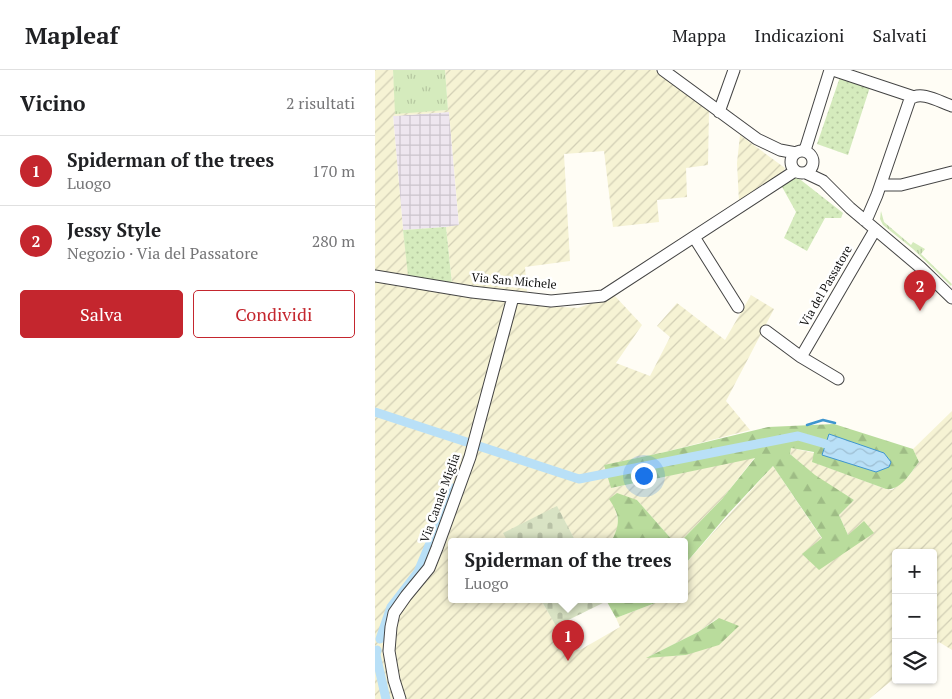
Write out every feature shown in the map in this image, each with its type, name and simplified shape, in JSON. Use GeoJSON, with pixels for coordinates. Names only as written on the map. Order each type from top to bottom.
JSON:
{"type":"FeatureCollection","features":[{"type":"Feature","properties":{"kind":"street"},"geometry":{"type":"LineString","coordinates":[[663,70],[757,139],[801,163],[875,230],[920,267],[952,298]]}},
{"type":"Feature","properties":{"kind":"street"},"geometry":{"type":"LineString","coordinates":[[719,112],[734,70]]}},
{"type":"Feature","properties":{"kind":"street"},"geometry":{"type":"LineString","coordinates":[[801,163],[831,70],[913,97],[924,96],[952,106]]}},
{"type":"Feature","properties":{"kind":"street"},"geometry":{"type":"LineString","coordinates":[[864,220],[868,216],[881,185],[910,100],[913,97]]}},
{"type":"Feature","properties":{"kind":"street","name":"Via San Michele"},"geometry":{"type":"LineString","coordinates":[[375,276],[472,292],[551,301],[603,296],[694,237],[801,163]]}},
{"type":"Feature","properties":{"kind":"street"},"geometry":{"type":"LineString","coordinates":[[881,185],[901,185],[952,172]]}},
{"type":"Feature","properties":{"kind":"street","name":"Via del Passatore"},"geometry":{"type":"LineString","coordinates":[[801,357],[875,230]]}},
{"type":"Feature","properties":{"kind":"street"},"geometry":{"type":"LineString","coordinates":[[694,237],[738,307]]}},
{"type":"Feature","properties":{"kind":"street","name":"Via Canale Miglia"},"geometry":{"type":"LineString","coordinates":[[400,699],[394,680],[389,651],[394,613],[405,596],[429,568],[474,445],[513,297]]}},
{"type":"Feature","properties":{"kind":"street"},"geometry":{"type":"LineString","coordinates":[[766,331],[801,357],[838,379]]}},
{"type":"Feature","properties":{"kind":"shaded area"},"geometry":{"type":"Polygon","coordinates":[[[375,70],[393,70],[396,113],[448,110],[445,70],[655,70],[709,111],[708,165],[686,168],[687,197],[657,200],[659,222],[613,227],[604,151],[564,154],[570,261],[525,267],[528,305],[578,308],[614,295],[642,325],[616,363],[650,376],[670,337],[657,326],[677,303],[725,340],[751,295],[774,309],[726,401],[750,430],[605,465],[612,488],[755,457],[722,499],[684,538],[670,538],[637,500],[615,508],[619,525],[613,538],[574,538],[557,507],[504,533],[506,538],[448,538],[448,603],[543,603],[569,648],[580,650],[620,627],[616,618],[655,603],[688,603],[688,561],[773,466],[822,539],[848,535],[839,515],[854,500],[815,476],[790,454],[791,448],[814,453],[813,462],[892,490],[909,476],[919,462],[913,449],[952,411],[952,650],[939,642],[937,644],[937,549],[892,549],[892,680],[869,699],[375,699],[375,70]],[[449,112],[393,116],[409,275],[452,284],[446,227],[459,225],[449,112]],[[718,618],[698,632],[648,657],[686,655],[718,618]]]}},
{"type":"Feature","properties":{"kind":"shaded area"},"geometry":{"type":"Polygon","coordinates":[[[449,112],[459,226],[403,230],[393,116],[449,112]]]}},
{"type":"Feature","properties":{"kind":"shaded area"},"geometry":{"type":"Polygon","coordinates":[[[740,135],[785,168],[782,175],[739,202],[737,163],[740,135]]]}},
{"type":"Feature","properties":{"kind":"green space"},"geometry":{"type":"Polygon","coordinates":[[[393,70],[445,70],[448,110],[395,114],[393,70]]]}},
{"type":"Feature","properties":{"kind":"green space"},"geometry":{"type":"Polygon","coordinates":[[[840,77],[870,87],[848,155],[817,144],[840,77]]]}},
{"type":"Feature","properties":{"kind":"green space"},"geometry":{"type":"Polygon","coordinates":[[[793,177],[797,177],[843,213],[841,218],[825,218],[807,251],[784,238],[796,212],[781,185],[793,177]]]}},
{"type":"Feature","properties":{"kind":"green space"},"geometry":{"type":"Polygon","coordinates":[[[881,211],[884,222],[911,245],[913,242],[925,249],[921,254],[952,284],[951,286],[913,249],[883,225],[880,219],[881,211]]]}},
{"type":"Feature","properties":{"kind":"green space"},"geometry":{"type":"Polygon","coordinates":[[[446,227],[452,284],[408,275],[403,230],[446,227]]]}},
{"type":"Feature","properties":{"kind":"green space"},"geometry":{"type":"Polygon","coordinates":[[[834,424],[913,449],[919,462],[901,484],[891,489],[886,489],[812,462],[814,452],[791,448],[790,454],[815,475],[854,500],[839,515],[848,535],[864,521],[874,533],[819,570],[802,554],[822,538],[773,466],[688,561],[688,538],[684,538],[722,499],[755,458],[611,488],[604,465],[768,427],[834,424]]]}},
{"type":"Feature","properties":{"kind":"green space"},"geometry":{"type":"Polygon","coordinates":[[[617,493],[637,500],[670,538],[613,538],[618,520],[616,511],[609,499],[617,493]]]}},
{"type":"Feature","properties":{"kind":"green space"},"geometry":{"type":"Polygon","coordinates":[[[557,506],[574,538],[506,538],[503,533],[557,506]]]}},
{"type":"Feature","properties":{"kind":"green space"},"geometry":{"type":"Polygon","coordinates":[[[543,603],[603,603],[556,626],[543,603]]]}},
{"type":"Feature","properties":{"kind":"green space"},"geometry":{"type":"Polygon","coordinates":[[[608,603],[655,603],[616,618],[608,603]]]}},
{"type":"Feature","properties":{"kind":"green space"},"geometry":{"type":"Polygon","coordinates":[[[719,618],[739,626],[719,645],[686,655],[646,658],[698,632],[719,618]]]}},
{"type":"Feature","properties":{"kind":"water"},"geometry":{"type":"Polygon","coordinates":[[[829,434],[884,453],[891,462],[889,467],[876,472],[822,455],[829,434]]]}},
{"type":"Feature","properties":{"kind":"waterway"},"geometry":{"type":"LineString","coordinates":[[375,412],[579,479],[798,436],[826,444]]}},
{"type":"Feature","properties":{"kind":"waterway"},"geometry":{"type":"LineString","coordinates":[[807,425],[823,420],[835,423]]}},
{"type":"Feature","properties":{"kind":"waterway"},"geometry":{"type":"LineString","coordinates":[[380,639],[391,607],[418,572],[453,488]]}},
{"type":"Feature","properties":{"kind":"waterway"},"geometry":{"type":"LineString","coordinates":[[377,650],[376,655],[386,699]]}},
{"type":"Feature","properties":{"kind":"place","name":"Jessy Style"},"geometry":{"type":"Point","coordinates":[920,311]}},
{"type":"Feature","properties":{"kind":"place","name":"Spiderman of the trees"},"geometry":{"type":"Point","coordinates":[568,661]}}]}
